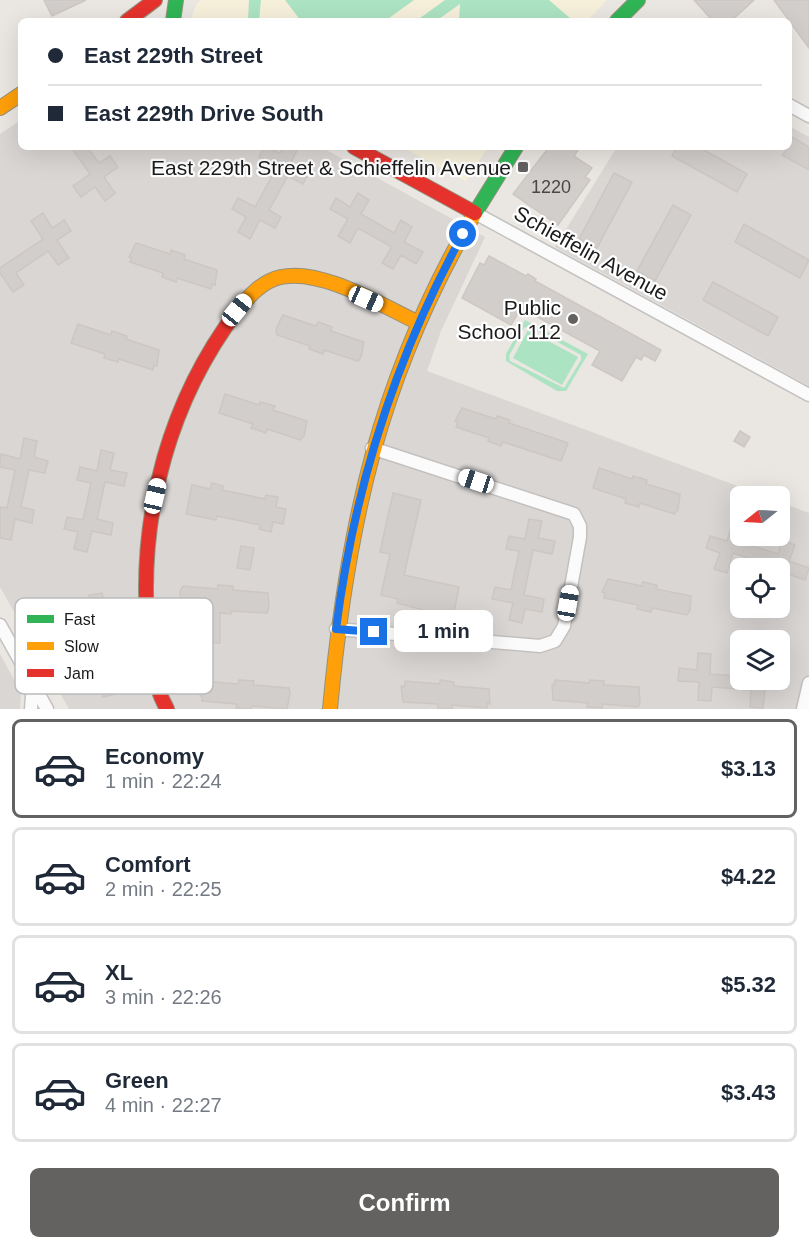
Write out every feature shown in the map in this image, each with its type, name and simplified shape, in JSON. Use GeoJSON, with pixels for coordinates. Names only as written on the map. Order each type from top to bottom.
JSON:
{"type":"FeatureCollection","features":[{"type":"Feature","properties":{"kind":"street"},"geometry":{"type":"LineString","coordinates":[[133,18],[155,0]]}},
{"type":"Feature","properties":{"kind":"street"},"geometry":{"type":"LineString","coordinates":[[173,18],[176,0]]}},
{"type":"Feature","properties":{"kind":"street"},"geometry":{"type":"LineString","coordinates":[[626,18],[638,0]]}},
{"type":"Feature","properties":{"kind":"street"},"geometry":{"type":"LineString","coordinates":[[0,108],[18,96]]}},
{"type":"Feature","properties":{"kind":"street"},"geometry":{"type":"LineString","coordinates":[[792,107],[809,116]]}},
{"type":"Feature","properties":{"kind":"street","name":"Schieffelin Avenue"},"geometry":{"type":"LineString","coordinates":[[360,150],[809,395]]}},
{"type":"Feature","properties":{"kind":"street"},"geometry":{"type":"LineString","coordinates":[[330,709],[336,629],[351,535],[372,448],[417,322],[475,213],[514,150]]}},
{"type":"Feature","properties":{"kind":"street"},"geometry":{"type":"LineString","coordinates":[[146,598],[146,548],[151,512],[167,449],[182,404],[227,323],[257,289],[280,277],[295,275],[323,280],[417,322]]}},
{"type":"Feature","properties":{"kind":"street"},"geometry":{"type":"LineString","coordinates":[[336,629],[540,646],[555,641],[564,626],[580,537],[579,520],[574,514],[372,448]]}},
{"type":"Feature","properties":{"kind":"street"},"geometry":{"type":"LineString","coordinates":[[0,625],[15,652]]}},
{"type":"Feature","properties":{"kind":"street"},"geometry":{"type":"LineString","coordinates":[[803,709],[809,683]]}},
{"type":"Feature","properties":{"kind":"street"},"geometry":{"type":"LineString","coordinates":[[31,709],[32,694]]}},
{"type":"Feature","properties":{"kind":"street"},"geometry":{"type":"LineString","coordinates":[[39,694],[47,709]]}},
{"type":"Feature","properties":{"kind":"street"},"geometry":{"type":"LineString","coordinates":[[161,694],[167,709]]}},
{"type":"Feature","properties":{"kind":"shaded area"},"geometry":{"type":"Polygon","coordinates":[[[201,0],[607,0],[590,18],[191,18],[197,3],[201,0]]]}},
{"type":"Feature","properties":{"kind":"shaded area"},"geometry":{"type":"Polygon","coordinates":[[[18,122],[18,150],[326,150],[485,237],[441,331],[427,371],[738,486],[730,486],[730,546],[790,546],[790,506],[809,513],[809,709],[69,709],[61,694],[213,694],[213,598],[15,598],[15,614],[0,587],[0,134],[18,122]]]}},
{"type":"Feature","properties":{"kind":"shaded area"},"geometry":{"type":"Polygon","coordinates":[[[792,128],[809,137],[809,386],[555,247],[615,150],[792,150],[792,128]]]}},
{"type":"Feature","properties":{"kind":"shaded area"},"geometry":{"type":"Polygon","coordinates":[[[408,150],[486,150],[466,181],[408,150]]]}},
{"type":"Feature","properties":{"kind":"shaded area"},"geometry":{"type":"Polygon","coordinates":[[[0,654],[15,681],[15,694],[21,694],[20,709],[0,709],[0,654]]]}},
{"type":"Feature","properties":{"kind":"green space"},"geometry":{"type":"Polygon","coordinates":[[[249,0],[261,0],[259,18],[248,18],[249,0]]]}},
{"type":"Feature","properties":{"kind":"green space"},"geometry":{"type":"Polygon","coordinates":[[[285,0],[414,0],[389,18],[299,18],[285,0]]]}},
{"type":"Feature","properties":{"kind":"green space"},"geometry":{"type":"Polygon","coordinates":[[[445,0],[549,0],[570,18],[459,18],[460,4],[440,18],[420,18],[445,0]]]}},
{"type":"Feature","properties":{"kind":"green space"},"geometry":{"type":"Polygon","coordinates":[[[525,320],[588,354],[566,391],[557,391],[506,361],[506,354],[525,320]],[[529,326],[524,328],[509,356],[510,361],[564,388],[581,360],[581,355],[529,326]]]}},
{"type":"Feature","properties":{"kind":"green space"},"geometry":{"type":"Polygon","coordinates":[[[528,330],[578,357],[562,385],[513,358],[528,330]]]}},
{"type":"Feature","properties":{"kind":"building"},"geometry":{"type":"Polygon","coordinates":[[[44,0],[86,0],[52,16],[44,0]]]}},
{"type":"Feature","properties":{"kind":"building"},"geometry":{"type":"Polygon","coordinates":[[[694,0],[754,0],[734,18],[710,18],[694,0]]]}},
{"type":"Feature","properties":{"kind":"building"},"geometry":{"type":"Polygon","coordinates":[[[774,0],[809,0],[809,48],[792,25],[792,18],[787,18],[774,0]]]}},
{"type":"Feature","properties":{"kind":"building"},"geometry":{"type":"Polygon","coordinates":[[[792,137],[809,147],[809,170],[782,155],[786,150],[792,150],[792,137]]]}},
{"type":"Feature","properties":{"kind":"building"},"geometry":{"type":"Polygon","coordinates":[[[73,150],[89,150],[99,163],[110,156],[118,167],[104,177],[115,193],[105,201],[95,187],[81,197],[73,186],[90,174],[73,150]]]}},
{"type":"Feature","properties":{"kind":"building"},"geometry":{"type":"Polygon","coordinates":[[[262,150],[280,153],[282,150],[297,150],[291,162],[309,172],[303,184],[288,176],[269,210],[281,217],[275,228],[260,220],[250,239],[238,232],[246,217],[232,209],[238,198],[255,207],[277,167],[259,157],[262,150]]]}},
{"type":"Feature","properties":{"kind":"building"},"geometry":{"type":"Polygon","coordinates":[[[547,150],[578,150],[574,156],[592,168],[585,177],[590,180],[558,225],[513,194],[547,150]]]}},
{"type":"Feature","properties":{"kind":"building"},"geometry":{"type":"Polygon","coordinates":[[[675,150],[704,150],[747,174],[737,192],[672,156],[675,150]]]}},
{"type":"Feature","properties":{"kind":"building"},"geometry":{"type":"Polygon","coordinates":[[[614,173],[632,182],[597,248],[579,239],[614,173]]]}},
{"type":"Feature","properties":{"kind":"building"},"geometry":{"type":"Polygon","coordinates":[[[358,193],[369,200],[361,214],[394,233],[401,220],[412,227],[404,242],[423,252],[416,264],[401,255],[393,269],[382,263],[392,247],[358,228],[350,243],[338,236],[348,219],[330,209],[336,198],[350,207],[358,193]]]}},
{"type":"Feature","properties":{"kind":"building"},"geometry":{"type":"Polygon","coordinates":[[[673,205],[691,215],[655,281],[637,271],[673,205]]]}},
{"type":"Feature","properties":{"kind":"building"},"geometry":{"type":"Polygon","coordinates":[[[43,213],[52,228],[64,220],[71,231],[57,240],[69,258],[58,265],[48,251],[16,273],[24,285],[13,292],[0,273],[0,268],[43,239],[31,221],[43,213]]]}},
{"type":"Feature","properties":{"kind":"building"},"geometry":{"type":"Polygon","coordinates":[[[744,224],[809,260],[800,278],[735,242],[744,224]]]}},
{"type":"Feature","properties":{"kind":"building"},"geometry":{"type":"Polygon","coordinates":[[[136,243],[170,254],[171,250],[185,255],[184,259],[217,270],[215,285],[212,284],[211,289],[177,278],[176,282],[162,277],[163,273],[130,262],[132,258],[129,257],[136,243]]]}},
{"type":"Feature","properties":{"kind":"building","name":"Public School 112"},"geometry":{"type":"Polygon","coordinates":[[[489,256],[526,276],[528,274],[536,279],[535,281],[661,350],[655,361],[644,355],[641,360],[636,357],[622,381],[592,365],[600,351],[521,308],[511,325],[462,298],[480,263],[484,265],[489,256]]]}},
{"type":"Feature","properties":{"kind":"building"},"geometry":{"type":"Polygon","coordinates":[[[713,282],[778,317],[768,336],[703,300],[713,282]]]}},
{"type":"Feature","properties":{"kind":"building"},"geometry":{"type":"Polygon","coordinates":[[[283,315],[316,326],[318,322],[332,327],[331,331],[364,342],[361,357],[358,361],[324,350],[323,354],[309,349],[310,346],[277,335],[276,329],[283,315]]]}},
{"type":"Feature","properties":{"kind":"building"},"geometry":{"type":"Polygon","coordinates":[[[78,324],[111,335],[112,331],[127,336],[126,339],[159,350],[157,366],[154,365],[153,370],[119,359],[118,362],[104,358],[105,354],[71,343],[78,324]]]}},
{"type":"Feature","properties":{"kind":"building"},"geometry":{"type":"Polygon","coordinates":[[[225,394],[259,405],[260,402],[275,406],[273,410],[307,421],[304,436],[300,440],[267,429],[266,433],[251,428],[253,424],[219,413],[225,394]]]}},
{"type":"Feature","properties":{"kind":"building"},"geometry":{"type":"Polygon","coordinates":[[[462,408],[496,419],[497,416],[510,420],[509,423],[568,443],[561,461],[503,442],[501,446],[488,441],[489,438],[456,427],[458,422],[455,421],[462,408]]]}},
{"type":"Feature","properties":{"kind":"building"},"geometry":{"type":"Polygon","coordinates":[[[740,431],[750,437],[744,447],[734,441],[740,431]]]}},
{"type":"Feature","properties":{"kind":"building"},"geometry":{"type":"Polygon","coordinates":[[[24,438],[37,441],[34,457],[48,461],[45,473],[29,470],[21,507],[34,510],[32,523],[15,519],[11,540],[0,538],[0,507],[7,508],[15,470],[0,467],[1,454],[20,459],[24,438]]]}},
{"type":"Feature","properties":{"kind":"building"},"geometry":{"type":"Polygon","coordinates":[[[101,450],[114,453],[110,470],[127,473],[124,486],[105,482],[97,519],[113,523],[111,535],[92,531],[87,552],[74,549],[78,532],[64,529],[67,517],[83,520],[91,483],[77,480],[80,467],[97,471],[101,450]]]}},
{"type":"Feature","properties":{"kind":"building"},"geometry":{"type":"Polygon","coordinates":[[[599,468],[632,479],[633,476],[647,480],[646,484],[680,494],[678,510],[674,514],[640,503],[639,507],[625,503],[626,499],[593,488],[599,468]]]}},
{"type":"Feature","properties":{"kind":"building"},"geometry":{"type":"Polygon","coordinates":[[[212,483],[223,486],[222,490],[265,499],[266,495],[278,497],[276,507],[286,509],[283,524],[273,522],[271,532],[259,529],[260,525],[217,516],[216,520],[186,514],[192,485],[210,489],[212,483]]]}},
{"type":"Feature","properties":{"kind":"building"},"geometry":{"type":"Polygon","coordinates":[[[393,493],[421,500],[404,575],[459,587],[453,618],[397,603],[398,599],[381,595],[390,554],[380,552],[393,493]]]}},
{"type":"Feature","properties":{"kind":"building"},"geometry":{"type":"Polygon","coordinates":[[[529,519],[542,521],[538,538],[555,541],[552,554],[533,550],[524,595],[544,599],[542,612],[525,609],[522,623],[509,620],[513,603],[492,599],[495,587],[511,590],[519,551],[506,549],[509,536],[525,539],[529,519]]]}},
{"type":"Feature","properties":{"kind":"building"},"geometry":{"type":"Polygon","coordinates":[[[730,531],[730,546],[753,546],[778,554],[780,546],[790,546],[790,543],[795,545],[790,558],[749,558],[733,553],[727,573],[714,569],[720,553],[706,548],[710,536],[727,541],[730,531]]]}},
{"type":"Feature","properties":{"kind":"building"},"geometry":{"type":"Polygon","coordinates":[[[241,546],[254,548],[250,570],[237,568],[241,546]]]}},
{"type":"Feature","properties":{"kind":"building"},"geometry":{"type":"Polygon","coordinates":[[[790,561],[809,568],[805,580],[790,575],[790,561]]]}},
{"type":"Feature","properties":{"kind":"building"},"geometry":{"type":"Polygon","coordinates":[[[608,579],[642,586],[643,582],[657,585],[656,589],[691,596],[690,610],[687,615],[652,608],[651,612],[637,609],[638,605],[604,598],[605,593],[602,592],[608,579]]]}},
{"type":"Feature","properties":{"kind":"building"},"geometry":{"type":"Polygon","coordinates":[[[218,585],[233,586],[233,590],[268,593],[267,613],[231,611],[231,614],[220,613],[220,643],[213,643],[213,598],[180,598],[180,591],[183,586],[218,589],[218,585]]]}},
{"type":"Feature","properties":{"kind":"building"},"geometry":{"type":"Polygon","coordinates":[[[102,593],[103,598],[90,598],[89,595],[102,593]]]}},
{"type":"Feature","properties":{"kind":"building"},"geometry":{"type":"Polygon","coordinates":[[[698,653],[711,654],[710,674],[730,675],[730,688],[712,687],[711,701],[698,700],[699,682],[678,681],[679,668],[697,670],[698,653]]]}},
{"type":"Feature","properties":{"kind":"building"},"geometry":{"type":"Polygon","coordinates":[[[239,680],[254,681],[253,685],[289,688],[287,709],[252,706],[251,709],[236,708],[237,704],[202,701],[202,696],[200,696],[200,694],[213,694],[213,682],[238,684],[239,680]]]}},
{"type":"Feature","properties":{"kind":"building"},"geometry":{"type":"Polygon","coordinates":[[[440,680],[454,682],[454,686],[489,689],[490,704],[487,703],[487,708],[452,705],[452,709],[438,709],[438,704],[403,702],[401,686],[404,687],[405,681],[440,684],[440,680]]]}},
{"type":"Feature","properties":{"kind":"building"},"geometry":{"type":"Polygon","coordinates":[[[555,680],[589,683],[590,680],[604,681],[604,685],[639,687],[640,703],[638,707],[603,704],[602,708],[587,707],[588,703],[553,700],[552,685],[555,680]]]}},
{"type":"Feature","properties":{"kind":"building"},"geometry":{"type":"Polygon","coordinates":[[[751,690],[765,690],[763,708],[750,707],[751,690]]]}},
{"type":"Feature","properties":{"kind":"traffic: fast"},"geometry":{"type":"LineString","coordinates":[[173,18],[176,0]]}},
{"type":"Feature","properties":{"kind":"traffic: fast"},"geometry":{"type":"LineString","coordinates":[[620,18],[638,0]]}},
{"type":"Feature","properties":{"kind":"traffic: fast"},"geometry":{"type":"LineString","coordinates":[[475,213],[514,150]]}},
{"type":"Feature","properties":{"kind":"traffic: slow"},"geometry":{"type":"LineString","coordinates":[[0,108],[18,96]]}},
{"type":"Feature","properties":{"kind":"traffic: slow"},"geometry":{"type":"LineString","coordinates":[[330,709],[346,576],[373,452],[392,392],[415,333],[442,273],[475,213]]}},
{"type":"Feature","properties":{"kind":"traffic: slow"},"geometry":{"type":"LineString","coordinates":[[237,311],[251,295],[268,282],[281,277],[297,276],[332,283],[417,322]]}},
{"type":"Feature","properties":{"kind":"traffic: jam"},"geometry":{"type":"LineString","coordinates":[[131,18],[155,0]]}},
{"type":"Feature","properties":{"kind":"traffic: jam"},"geometry":{"type":"LineString","coordinates":[[360,150],[475,213]]}},
{"type":"Feature","properties":{"kind":"traffic: jam"},"geometry":{"type":"LineString","coordinates":[[146,598],[149,538],[164,458],[177,419],[194,381],[214,345],[237,311]]}},
{"type":"Feature","properties":{"kind":"traffic: jam"},"geometry":{"type":"LineString","coordinates":[[160,694],[167,709]]}},
{"type":"Feature","properties":{"kind":"place","name":"East 229th Street & Schieffelin Avenue"},"geometry":{"type":"Point","coordinates":[523,167]}},
{"type":"Feature","properties":{"kind":"place","name":"Public School 112"},"geometry":{"type":"Point","coordinates":[573,319]}},
{"type":"Feature","properties":{"kind":"route"},"geometry":{"type":"LineString","coordinates":[[374,632],[336,629],[358,504],[372,448],[417,322],[463,234]]}}]}
